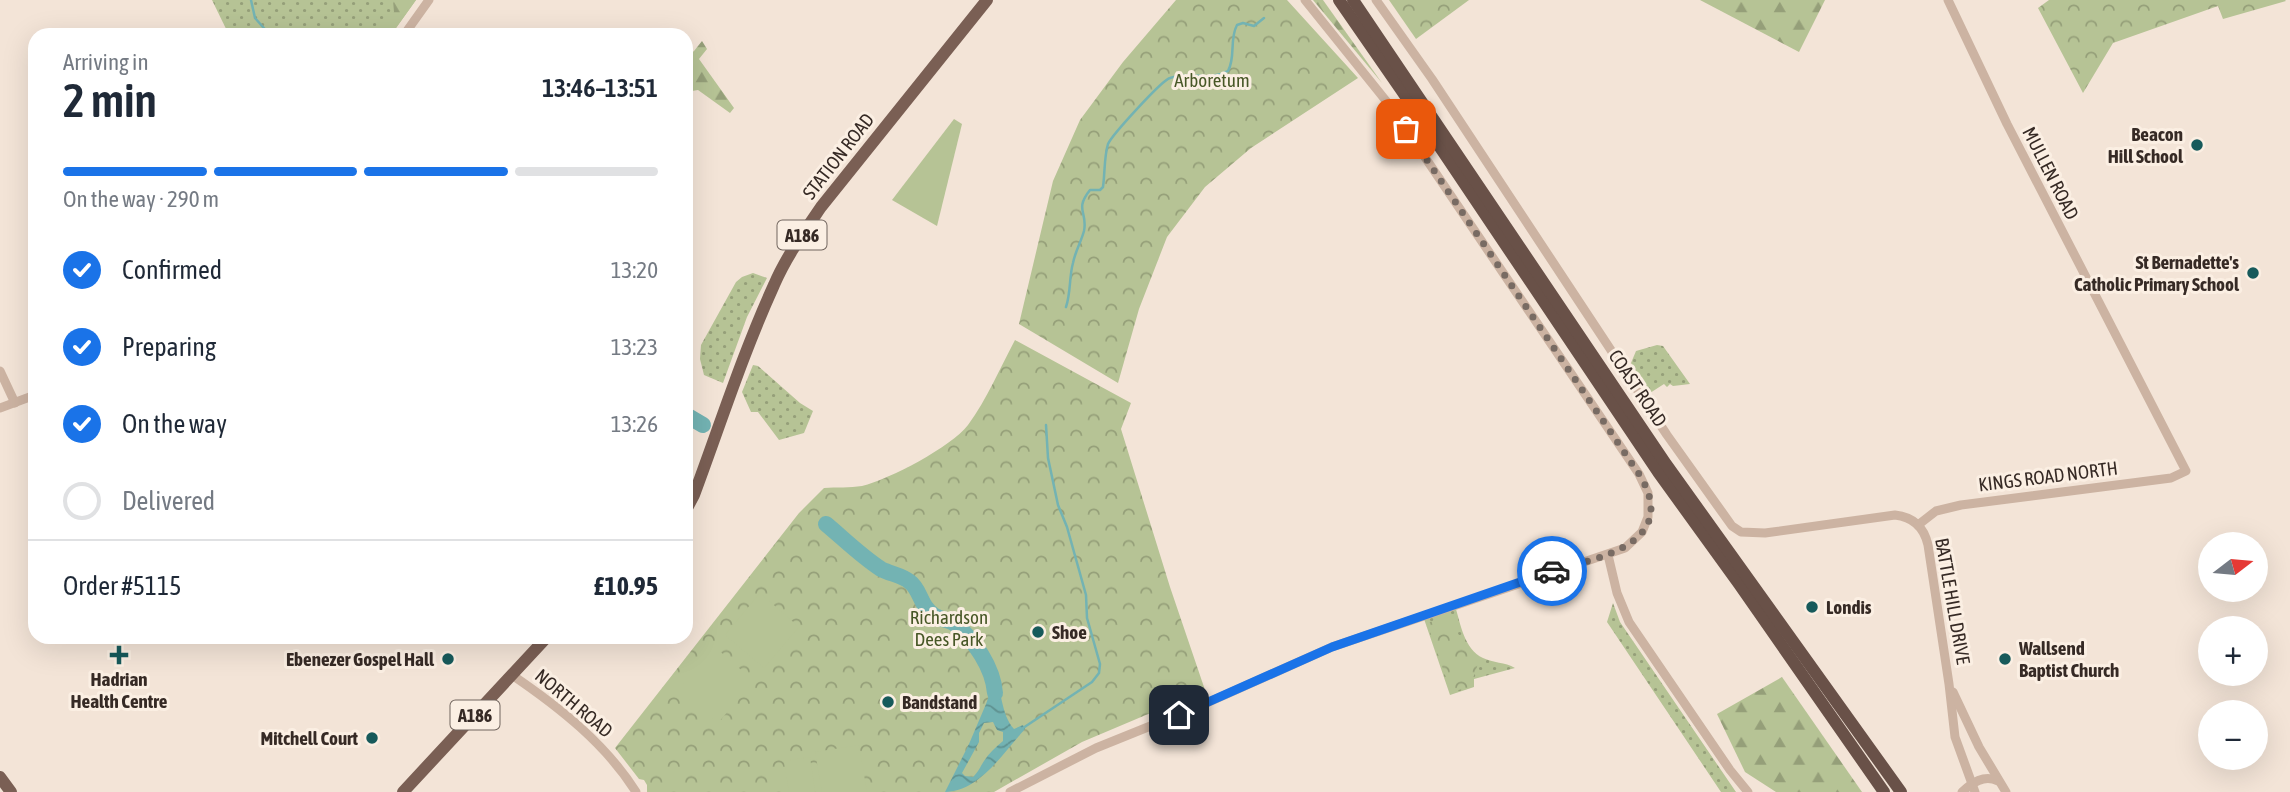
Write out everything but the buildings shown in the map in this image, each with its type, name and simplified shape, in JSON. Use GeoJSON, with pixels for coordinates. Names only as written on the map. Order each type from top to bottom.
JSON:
{"type":"FeatureCollection","features":[{"type":"Feature","properties":{"kind":"highway","name":"COAST ROAD"},"geometry":{"type":"LineString","coordinates":[[1339,0],[1657,472],[1884,792]]}},
{"type":"Feature","properties":{"kind":"highway","name":"COAST ROAD"},"geometry":{"type":"LineString","coordinates":[[1353,0],[1666,464],[1901,792]]}},
{"type":"Feature","properties":{"kind":"main road","name":"STATION ROAD"},"geometry":{"type":"LineString","coordinates":[[693,497],[747,349],[775,282],[801,237],[821,207],[987,0]]}},
{"type":"Feature","properties":{"kind":"main road","name":"A186"},"geometry":{"type":"LineString","coordinates":[[403,792],[541,644]]}},
{"type":"Feature","properties":{"kind":"main road"},"geometry":{"type":"LineString","coordinates":[[0,777],[11,792]]}},
{"type":"Feature","properties":{"kind":"street"},"geometry":{"type":"LineString","coordinates":[[409,28],[429,0]]}},
{"type":"Feature","properties":{"kind":"street"},"geometry":{"type":"LineString","coordinates":[[1010,792],[1096,748],[1200,706],[1332,647],[1546,573],[1608,555],[1632,543],[1642,532],[1648,517],[1650,499],[1643,481],[1391,107],[1305,0]]}},
{"type":"Feature","properties":{"kind":"street","name":"COAST ROAD"},"geometry":{"type":"LineString","coordinates":[[1376,0],[1440,91],[1731,526],[1741,532],[1754,534],[1889,516],[1909,518],[1918,525]]}},
{"type":"Feature","properties":{"kind":"street","name":"MULLEN ROAD"},"geometry":{"type":"LineString","coordinates":[[1948,0],[2007,124],[2186,471]]}},
{"type":"Feature","properties":{"kind":"street"},"geometry":{"type":"LineString","coordinates":[[0,372],[15,403]]}},
{"type":"Feature","properties":{"kind":"street"},"geometry":{"type":"LineString","coordinates":[[0,408],[28,398]]}},
{"type":"Feature","properties":{"kind":"street","name":"KINGS ROAD NORTH"},"geometry":{"type":"LineString","coordinates":[[1918,525],[1936,511],[1954,506],[2171,478],[2186,471]]}},
{"type":"Feature","properties":{"kind":"street","name":"BATTLE HILL DRIVE"},"geometry":{"type":"LineString","coordinates":[[1918,525],[1925,534],[1928,545],[1955,737],[1972,788]]}},
{"type":"Feature","properties":{"kind":"street"},"geometry":{"type":"LineString","coordinates":[[1608,555],[1617,593],[1629,622],[1730,770],[1748,792]]}},
{"type":"Feature","properties":{"kind":"street","name":"NORTH ROAD"},"geometry":{"type":"LineString","coordinates":[[512,676],[593,737],[636,792]]}},
{"type":"Feature","properties":{"kind":"street","name":"BATTLE HILL DRIVE"},"geometry":{"type":"LineString","coordinates":[[1949,684],[1979,747],[2006,792]]}},
{"type":"Feature","properties":{"kind":"street"},"geometry":{"type":"LineString","coordinates":[[1962,792],[1989,778],[1999,782]]}},
{"type":"Feature","properties":{"kind":"green space"},"geometry":{"type":"Polygon","coordinates":[[[212,0],[416,0],[396,28],[226,28],[212,0]]]}},
{"type":"Feature","properties":{"kind":"green space"},"geometry":{"type":"Polygon","coordinates":[[[393,0],[416,0],[396,28],[383,28],[394,12],[393,0]]]}},
{"type":"Feature","properties":{"kind":"green space","name":"Arboretum"},"geometry":{"type":"Polygon","coordinates":[[[1176,0],[1287,0],[1358,78],[1251,148],[1205,187],[1167,237],[1139,309],[1118,383],[1019,324],[1053,181],[1080,120],[1123,62],[1176,0]]]}},
{"type":"Feature","properties":{"kind":"green space"},"geometry":{"type":"Polygon","coordinates":[[[1313,0],[1323,0],[1382,83],[1313,0]]]}},
{"type":"Feature","properties":{"kind":"green space"},"geometry":{"type":"Polygon","coordinates":[[[1389,0],[1469,0],[1416,39],[1389,0]]]}},
{"type":"Feature","properties":{"kind":"green space"},"geometry":{"type":"Polygon","coordinates":[[[1700,0],[1825,0],[1799,52],[1700,0]]]}},
{"type":"Feature","properties":{"kind":"green space"},"geometry":{"type":"Polygon","coordinates":[[[2049,0],[2286,1],[2223,19],[2218,6],[2113,43],[2083,93],[2038,8],[2049,0]]]}},
{"type":"Feature","properties":{"kind":"green space"},"geometry":{"type":"Polygon","coordinates":[[[702,41],[707,49],[699,59],[734,108],[730,113],[698,90],[693,91],[694,51],[702,41]]]}},
{"type":"Feature","properties":{"kind":"green space"},"geometry":{"type":"Polygon","coordinates":[[[954,119],[962,124],[937,226],[892,200],[954,119]]]}},
{"type":"Feature","properties":{"kind":"green space"},"geometry":{"type":"Polygon","coordinates":[[[753,273],[767,278],[747,317],[723,383],[704,375],[700,359],[701,345],[736,282],[753,273]]]}},
{"type":"Feature","properties":{"kind":"green space","name":"Richardson Dees Park"},"geometry":{"type":"Polygon","coordinates":[[[1015,340],[1131,403],[1121,429],[1205,690],[1082,742],[994,792],[647,792],[644,780],[639,779],[615,748],[799,513],[824,488],[857,487],[874,482],[919,461],[960,434],[981,405],[1015,340]]]}},
{"type":"Feature","properties":{"kind":"green space"},"geometry":{"type":"Polygon","coordinates":[[[1663,346],[1690,384],[1670,384],[1667,387],[1664,384],[1650,393],[1631,363],[1636,351],[1663,346]]]}},
{"type":"Feature","properties":{"kind":"green space"},"geometry":{"type":"Polygon","coordinates":[[[753,365],[758,366],[813,411],[804,433],[779,440],[758,412],[751,412],[742,392],[753,365]]]}},
{"type":"Feature","properties":{"kind":"green space"},"geometry":{"type":"Polygon","coordinates":[[[760,593],[799,627],[764,668],[725,635],[760,593]]]}},
{"type":"Feature","properties":{"kind":"green space"},"geometry":{"type":"Polygon","coordinates":[[[1613,603],[1620,622],[1736,792],[1721,792],[1607,622],[1613,603]]]}},
{"type":"Feature","properties":{"kind":"green space"},"geometry":{"type":"Polygon","coordinates":[[[1455,606],[1471,649],[1483,658],[1515,668],[1474,679],[1474,687],[1450,695],[1423,616],[1455,606]]]}},
{"type":"Feature","properties":{"kind":"green space"},"geometry":{"type":"Polygon","coordinates":[[[1451,615],[1465,646],[1479,661],[1470,687],[1451,692],[1427,623],[1451,615]]]}},
{"type":"Feature","properties":{"kind":"green space"},"geometry":{"type":"Polygon","coordinates":[[[715,647],[754,681],[718,723],[678,690],[715,647]]]}},
{"type":"Feature","properties":{"kind":"green space"},"geometry":{"type":"Polygon","coordinates":[[[1782,677],[1862,792],[1776,792],[1745,772],[1717,714],[1782,677]]]}},
{"type":"Feature","properties":{"kind":"green space"},"geometry":{"type":"Polygon","coordinates":[[[859,745],[867,792],[822,792],[815,752],[859,745]]]}},
{"type":"Feature","properties":{"kind":"green space"},"geometry":{"type":"Polygon","coordinates":[[[810,757],[815,792],[789,792],[784,761],[810,757]]]}},
{"type":"Feature","properties":{"kind":"water"},"geometry":{"type":"Polygon","coordinates":[[[990,672],[996,680],[1009,723],[1014,729],[1023,725],[1025,729],[980,778],[957,790],[945,792],[969,744],[990,693],[990,672]],[[993,722],[984,723],[979,733],[979,742],[962,773],[965,776],[973,777],[988,755],[1003,741],[1003,732],[997,730],[993,722]]]}},
{"type":"Feature","properties":{"kind":"waterway"},"geometry":{"type":"LineString","coordinates":[[251,0],[255,18],[264,28]]}},
{"type":"Feature","properties":{"kind":"waterway"},"geometry":{"type":"LineString","coordinates":[[1066,307],[1074,259],[1085,225],[1083,202],[1090,190],[1100,190],[1103,187],[1107,149],[1111,139],[1148,97],[1170,78],[1213,76],[1228,71],[1237,25],[1243,23],[1254,26],[1264,18]]}},
{"type":"Feature","properties":{"kind":"waterway"},"geometry":{"type":"LineString","coordinates":[[693,419],[703,425]]}},
{"type":"Feature","properties":{"kind":"waterway"},"geometry":{"type":"LineString","coordinates":[[1023,728],[1092,682],[1099,673],[1100,664],[1087,618],[1086,595],[1058,505],[1048,458],[1046,425]]}},
{"type":"Feature","properties":{"kind":"waterway"},"geometry":{"type":"LineString","coordinates":[[826,524],[881,569],[910,582],[930,612],[953,622],[962,630],[986,664],[995,693]]}},
{"type":"Feature","properties":{"kind":"way so far"},"geometry":{"type":"LineString","coordinates":[[1406,129],[1639,474],[1648,493],[1650,506],[1646,525],[1632,543],[1608,555],[1552,571]]}},
{"type":"Feature","properties":{"kind":"place","name":"Beacon Hill School"},"geometry":{"type":"Point","coordinates":[2197,145]}},
{"type":"Feature","properties":{"kind":"place","name":"St Bernadette's Catholic Primary School"},"geometry":{"type":"Point","coordinates":[2253,273]}},
{"type":"Feature","properties":{"kind":"place","name":"Londis"},"geometry":{"type":"Point","coordinates":[1812,607]}},
{"type":"Feature","properties":{"kind":"place","name":"Shoe"},"geometry":{"type":"Point","coordinates":[1038,632]}},
{"type":"Feature","properties":{"kind":"place","name":"Hadrian Health Centre"},"geometry":{"type":"Point","coordinates":[119,655]}},
{"type":"Feature","properties":{"kind":"place","name":"Ebenezer Gospel Hall"},"geometry":{"type":"Point","coordinates":[448,659]}},
{"type":"Feature","properties":{"kind":"place","name":"Wallsend Baptist Church"},"geometry":{"type":"Point","coordinates":[2005,659]}},
{"type":"Feature","properties":{"kind":"place","name":"Bandstand"},"geometry":{"type":"Point","coordinates":[888,702]}},
{"type":"Feature","properties":{"kind":"place","name":"Mitchell Court"},"geometry":{"type":"Point","coordinates":[372,738]}},
{"type":"Feature","properties":{"kind":"route"},"geometry":{"type":"LineString","coordinates":[[1179,715],[1332,647],[1552,571]]}}]}
